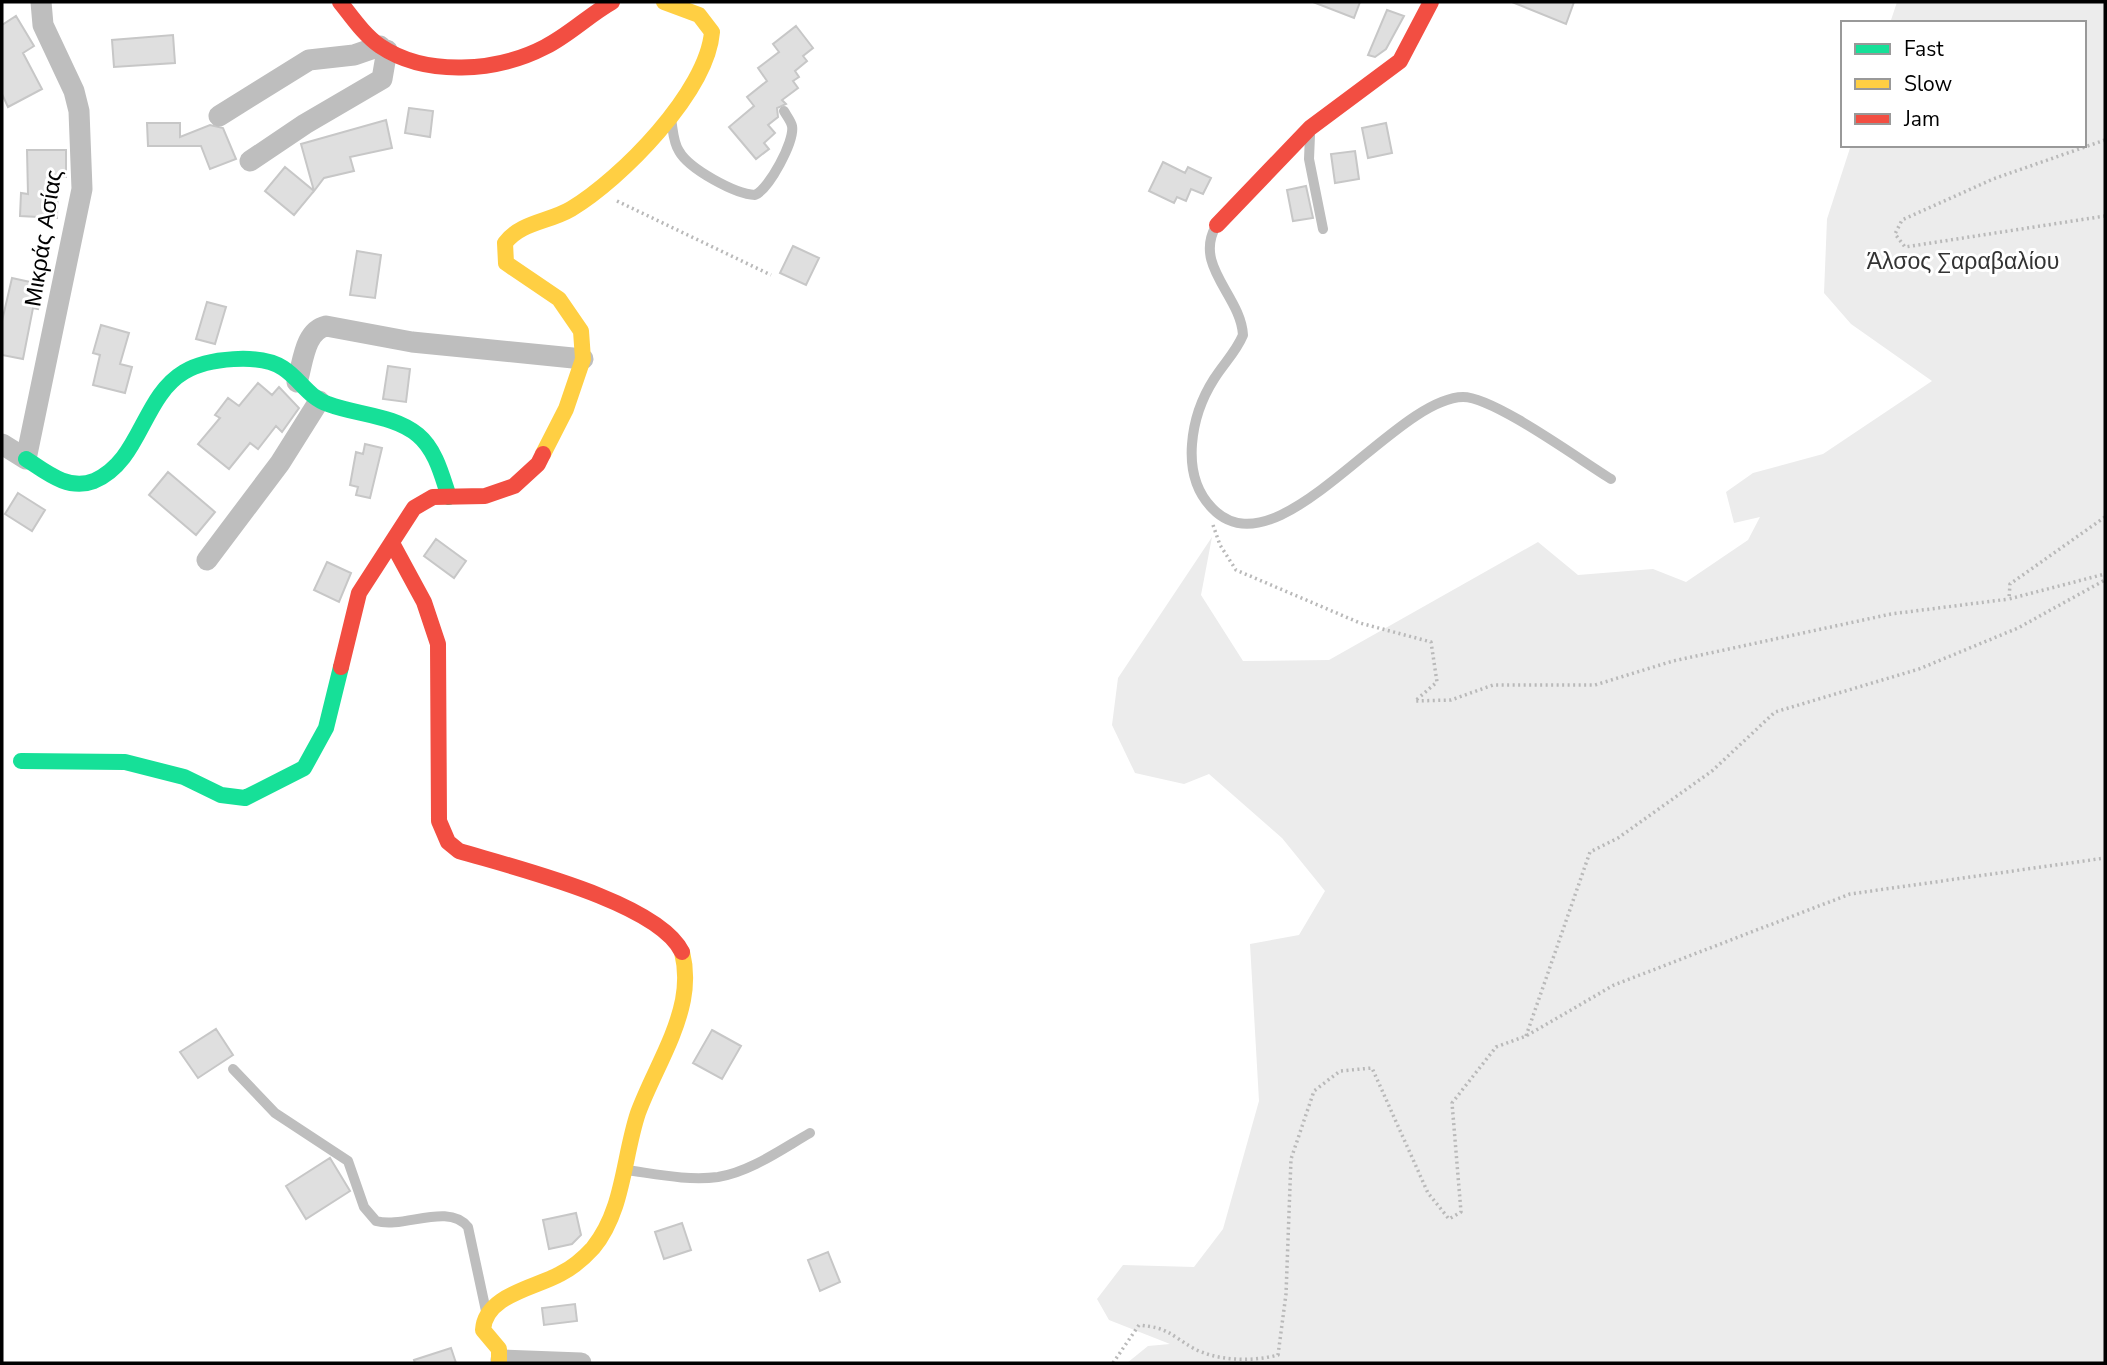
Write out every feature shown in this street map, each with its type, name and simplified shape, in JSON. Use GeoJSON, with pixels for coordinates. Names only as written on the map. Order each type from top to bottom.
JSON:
{"type":"FeatureCollection","features":[{"type":"Feature","properties":{"kind":"street","name":"Μικράς Ασίας"},"geometry":{"type":"LineString","coordinates":[[10,452],[82,189],[82,127],[77,100],[43,25],[41,2]]}},
{"type":"Feature","properties":{"kind":"street"},"geometry":{"type":"LineString","coordinates":[[340,2],[383,48],[441,66],[502,62],[543,49],[612,2]]}},
{"type":"Feature","properties":{"kind":"street"},"geometry":{"type":"LineString","coordinates":[[21,761],[125,762],[184,777],[221,795],[245,798],[283,782],[304,768],[326,728],[359,593],[414,508],[433,497],[485,496],[514,486],[527,477],[550,442],[566,409],[583,359],[582,331],[559,299],[506,263],[503,254],[505,243],[511,234],[563,213],[602,188],[645,145],[709,55],[712,33],[701,17],[664,2]]}},
{"type":"Feature","properties":{"kind":"street"},"geometry":{"type":"LineString","coordinates":[[1217,225],[1310,128],[1400,61],[1431,2]]}},
{"type":"Feature","properties":{"kind":"street"},"geometry":{"type":"LineString","coordinates":[[219,116],[309,60],[354,55],[383,48]]}},
{"type":"Feature","properties":{"kind":"street"},"geometry":{"type":"LineString","coordinates":[[250,161],[382,79],[383,48]]}},
{"type":"Feature","properties":{"kind":"street"},"geometry":{"type":"LineString","coordinates":[[298,382],[310,339],[317,329],[326,327],[425,343],[583,359]]}},
{"type":"Feature","properties":{"kind":"street"},"geometry":{"type":"LineString","coordinates":[[10,452],[68,484],[97,480],[119,461],[165,388],[182,373],[202,365],[272,363],[284,369],[319,401],[415,433],[431,451],[449,497]]}},
{"type":"Feature","properties":{"kind":"street"},"geometry":{"type":"LineString","coordinates":[[206,560],[286,454],[319,401]]}},
{"type":"Feature","properties":{"kind":"street"},"geometry":{"type":"LineString","coordinates":[[392,543],[429,612],[438,644],[437,794],[441,831],[447,842],[459,851],[637,913],[667,932],[680,947],[685,987],[672,1032],[637,1115],[608,1222],[592,1249],[565,1271],[515,1294],[486,1313],[482,1320],[482,1331],[497,1346],[500,1362],[581,1363]]}},
{"type":"Feature","properties":{"kind":"lane"},"geometry":{"type":"LineString","coordinates":[[670,113],[681,155],[735,190],[755,195],[766,187],[789,141],[792,125],[783,111]]}},
{"type":"Feature","properties":{"kind":"lane"},"geometry":{"type":"LineString","coordinates":[[1310,128],[1309,159],[1323,229]]}},
{"type":"Feature","properties":{"kind":"lane"},"geometry":{"type":"LineString","coordinates":[[1217,225],[1208,251],[1213,268],[1237,309],[1243,335],[1200,405],[1193,433],[1192,460],[1197,484],[1205,500],[1219,514],[1237,522],[1262,521],[1279,516],[1314,496],[1393,430],[1441,403],[1460,397],[1487,402],[1611,479]]}},
{"type":"Feature","properties":{"kind":"lane"},"geometry":{"type":"LineString","coordinates":[[233,1069],[275,1113],[348,1161],[363,1207],[376,1221],[397,1224],[452,1215],[463,1221],[468,1227],[486,1313]]}},
{"type":"Feature","properties":{"kind":"lane"},"geometry":{"type":"LineString","coordinates":[[624,1170],[681,1177],[718,1177],[744,1169],[810,1133]]}},
{"type":"Feature","properties":{"kind":"path"},"geometry":{"type":"LineString","coordinates":[[2086,146],[2105,140]]}},
{"type":"Feature","properties":{"kind":"path"},"geometry":{"type":"LineString","coordinates":[[2084,147],[1993,178],[1902,220],[1895,234],[1905,247],[2105,216]]}},
{"type":"Feature","properties":{"kind":"path"},"geometry":{"type":"LineString","coordinates":[[602,188],[622,205],[771,275]]}},
{"type":"Feature","properties":{"kind":"path"},"geometry":{"type":"LineString","coordinates":[[1205,500],[1220,545],[1236,570],[1360,623],[1431,642],[1437,682],[1415,701],[1451,700],[1493,685],[1595,685],[1673,661],[1891,614],[2009,599],[2105,574]]}},
{"type":"Feature","properties":{"kind":"path"},"geometry":{"type":"LineString","coordinates":[[2009,599],[2010,584],[2105,516]]}},
{"type":"Feature","properties":{"kind":"path"},"geometry":{"type":"LineString","coordinates":[[1526,1036],[1590,852],[1618,838],[1712,771],[1775,712],[1919,669],[2018,628],[2105,580]]}},
{"type":"Feature","properties":{"kind":"path"},"geometry":{"type":"LineString","coordinates":[[1113,1363],[1123,1344],[1139,1325],[1169,1330],[1194,1349],[1230,1358],[1262,1359],[1278,1354],[1286,1294],[1291,1159],[1314,1091],[1340,1071],[1372,1068],[1428,1193],[1449,1219],[1461,1212],[1452,1103],[1496,1047],[1526,1036],[1614,985],[1850,894],[2105,858]]}},
{"type":"Feature","properties":{"kind":"green space","name":"Άλσος Σαραβαλίου"},"geometry":{"type":"Polygon","coordinates":[[[1897,2],[2105,2],[2105,1363],[1127,1363],[1148,1346],[1170,1344],[1109,1320],[1097,1299],[1123,1265],[1194,1267],[1223,1229],[1259,1101],[1250,944],[1299,935],[1325,891],[1282,838],[1209,774],[1184,784],[1135,773],[1112,725],[1118,678],[1212,537],[1201,595],[1243,661],[1329,660],[1538,542],[1578,575],[1653,569],[1686,582],[1748,540],[1760,517],[1734,523],[1726,492],[1753,473],[1823,454],[1932,381],[1851,324],[1824,293],[1827,219],[1850,147],[2086,147],[2086,21],[1891,21],[1897,2]]]}},
{"type":"Feature","properties":{"kind":"building"},"geometry":{"type":"Polygon","coordinates":[[[1313,2],[1360,2],[1354,18],[1313,2]]]}},
{"type":"Feature","properties":{"kind":"building"},"geometry":{"type":"Polygon","coordinates":[[[1512,2],[1574,2],[1566,24],[1512,2]]]}},
{"type":"Feature","properties":{"kind":"building"},"geometry":{"type":"Polygon","coordinates":[[[1387,10],[1404,16],[1386,49],[1375,57],[1368,55],[1387,10]]]}},
{"type":"Feature","properties":{"kind":"building"},"geometry":{"type":"Polygon","coordinates":[[[16,16],[34,46],[23,53],[42,89],[8,107],[2,94],[2,25],[16,16]]]}},
{"type":"Feature","properties":{"kind":"building"},"geometry":{"type":"Polygon","coordinates":[[[796,26],[813,48],[803,56],[807,61],[795,71],[799,77],[793,81],[798,88],[782,100],[786,104],[777,108],[778,117],[768,125],[775,133],[764,143],[769,149],[756,159],[729,127],[754,106],[747,97],[767,81],[758,68],[779,52],[773,44],[796,26]]]}},
{"type":"Feature","properties":{"kind":"building"},"geometry":{"type":"Polygon","coordinates":[[[173,35],[175,63],[114,67],[112,40],[173,35]]]}},
{"type":"Feature","properties":{"kind":"building"},"geometry":{"type":"Polygon","coordinates":[[[409,108],[433,111],[430,137],[405,133],[409,108]]]}},
{"type":"Feature","properties":{"kind":"building"},"geometry":{"type":"Polygon","coordinates":[[[386,120],[392,148],[350,157],[354,171],[324,178],[314,191],[301,144],[386,120]]]}},
{"type":"Feature","properties":{"kind":"building"},"geometry":{"type":"Polygon","coordinates":[[[147,123],[180,123],[180,137],[210,125],[223,128],[236,159],[210,169],[201,146],[148,146],[147,123]]]}},
{"type":"Feature","properties":{"kind":"building"},"geometry":{"type":"Polygon","coordinates":[[[1386,123],[1392,153],[1368,158],[1362,128],[1386,123]]]}},
{"type":"Feature","properties":{"kind":"building"},"geometry":{"type":"Polygon","coordinates":[[[27,150],[66,150],[66,177],[58,177],[57,218],[20,216],[21,193],[28,194],[27,150]]]}},
{"type":"Feature","properties":{"kind":"building"},"geometry":{"type":"Polygon","coordinates":[[[1355,151],[1359,179],[1335,183],[1331,154],[1355,151]]]}},
{"type":"Feature","properties":{"kind":"building"},"geometry":{"type":"Polygon","coordinates":[[[1163,162],[1185,173],[1188,167],[1211,178],[1203,194],[1191,189],[1186,201],[1177,197],[1174,203],[1149,191],[1163,162]]]}},
{"type":"Feature","properties":{"kind":"building"},"geometry":{"type":"Polygon","coordinates":[[[285,167],[314,191],[294,215],[265,191],[285,167]]]}},
{"type":"Feature","properties":{"kind":"building"},"geometry":{"type":"Polygon","coordinates":[[[1306,186],[1313,218],[1293,221],[1287,190],[1306,186]]]}},
{"type":"Feature","properties":{"kind":"building"},"geometry":{"type":"Polygon","coordinates":[[[793,246],[819,258],[806,285],[780,273],[793,246]]]}},
{"type":"Feature","properties":{"kind":"building"},"geometry":{"type":"Polygon","coordinates":[[[357,251],[381,255],[375,298],[350,295],[357,251]]]}},
{"type":"Feature","properties":{"kind":"building"},"geometry":{"type":"Polygon","coordinates":[[[12,278],[44,285],[38,309],[33,308],[23,359],[2,355],[2,321],[12,278]]]}},
{"type":"Feature","properties":{"kind":"building"},"geometry":{"type":"Polygon","coordinates":[[[207,302],[226,307],[215,344],[196,339],[207,302]]]}},
{"type":"Feature","properties":{"kind":"building"},"geometry":{"type":"Polygon","coordinates":[[[101,325],[129,333],[120,364],[132,367],[125,393],[93,385],[100,355],[93,353],[101,325]]]}},
{"type":"Feature","properties":{"kind":"building"},"geometry":{"type":"Polygon","coordinates":[[[388,366],[410,369],[406,402],[383,399],[388,366]]]}},
{"type":"Feature","properties":{"kind":"building"},"geometry":{"type":"Polygon","coordinates":[[[258,383],[272,395],[279,387],[299,408],[282,432],[276,426],[258,449],[250,443],[229,469],[198,444],[220,418],[215,415],[228,398],[239,406],[258,383]]]}},
{"type":"Feature","properties":{"kind":"building"},"geometry":{"type":"Polygon","coordinates":[[[365,444],[382,448],[370,498],[356,495],[358,487],[350,485],[356,452],[363,454],[365,444]]]}},
{"type":"Feature","properties":{"kind":"building"},"geometry":{"type":"Polygon","coordinates":[[[168,472],[215,512],[196,535],[149,495],[168,472]]]}},
{"type":"Feature","properties":{"kind":"building"},"geometry":{"type":"Polygon","coordinates":[[[18,493],[45,510],[32,531],[5,514],[18,493]]]}},
{"type":"Feature","properties":{"kind":"building"},"geometry":{"type":"Polygon","coordinates":[[[436,539],[466,561],[454,578],[424,556],[436,539]]]}},
{"type":"Feature","properties":{"kind":"building"},"geometry":{"type":"Polygon","coordinates":[[[327,562],[351,573],[339,602],[314,590],[327,562]]]}},
{"type":"Feature","properties":{"kind":"building"},"geometry":{"type":"Polygon","coordinates":[[[216,1029],[233,1055],[198,1078],[180,1052],[216,1029]]]}},
{"type":"Feature","properties":{"kind":"building"},"geometry":{"type":"Polygon","coordinates":[[[712,1030],[741,1046],[722,1079],[693,1063],[712,1030]]]}},
{"type":"Feature","properties":{"kind":"building"},"geometry":{"type":"Polygon","coordinates":[[[330,1158],[350,1191],[306,1219],[286,1186],[330,1158]]]}},
{"type":"Feature","properties":{"kind":"building"},"geometry":{"type":"Polygon","coordinates":[[[576,1213],[581,1235],[572,1244],[549,1249],[543,1220],[576,1213]]]}},
{"type":"Feature","properties":{"kind":"building"},"geometry":{"type":"Polygon","coordinates":[[[682,1223],[691,1250],[664,1259],[655,1232],[682,1223]]]}},
{"type":"Feature","properties":{"kind":"building"},"geometry":{"type":"Polygon","coordinates":[[[828,1252],[840,1282],[820,1291],[808,1260],[828,1252]]]}},
{"type":"Feature","properties":{"kind":"building"},"geometry":{"type":"Polygon","coordinates":[[[575,1304],[577,1321],[544,1325],[542,1308],[575,1304]]]}},
{"type":"Feature","properties":{"kind":"building"},"geometry":{"type":"Polygon","coordinates":[[[451,1348],[456,1363],[415,1363],[414,1360],[451,1348]]]}},
{"type":"Feature","properties":{"kind":"traffic: fast"},"geometry":{"type":"LineString","coordinates":[[26,459],[66,482],[75,484],[94,481],[110,472],[122,459],[159,397],[170,383],[184,372],[206,363],[234,359],[261,360],[283,368],[321,401],[387,419],[418,435],[438,464],[449,497]]}},
{"type":"Feature","properties":{"kind":"traffic: fast"},"geometry":{"type":"LineString","coordinates":[[21,761],[125,762],[184,777],[221,795],[245,798],[304,768],[326,728],[341,667]]}},
{"type":"Feature","properties":{"kind":"traffic: slow"},"geometry":{"type":"LineString","coordinates":[[543,454],[566,409],[583,359],[581,331],[559,299],[506,263],[505,243],[519,231],[571,209],[613,177],[658,132],[695,81],[707,56],[712,32],[699,15],[664,2]]}},
{"type":"Feature","properties":{"kind":"traffic: slow"},"geometry":{"type":"LineString","coordinates":[[499,1363],[499,1349],[483,1330],[492,1308],[513,1294],[569,1269],[593,1248],[611,1217],[622,1183],[638,1113],[679,1015],[685,982],[682,952]]}},
{"type":"Feature","properties":{"kind":"traffic: jam"},"geometry":{"type":"LineString","coordinates":[[340,2],[369,37],[398,56],[418,63],[462,68],[505,62],[545,47],[612,2]]}},
{"type":"Feature","properties":{"kind":"traffic: jam"},"geometry":{"type":"LineString","coordinates":[[1217,225],[1310,128],[1400,61],[1431,2]]}},
{"type":"Feature","properties":{"kind":"traffic: jam"},"geometry":{"type":"LineString","coordinates":[[341,667],[359,593],[414,508],[433,497],[485,496],[514,486],[538,464],[543,454]]}},
{"type":"Feature","properties":{"kind":"traffic: jam"},"geometry":{"type":"LineString","coordinates":[[392,543],[424,602],[438,644],[439,821],[448,842],[459,851],[547,877],[615,902],[644,917],[668,934],[682,952]]}}]}
